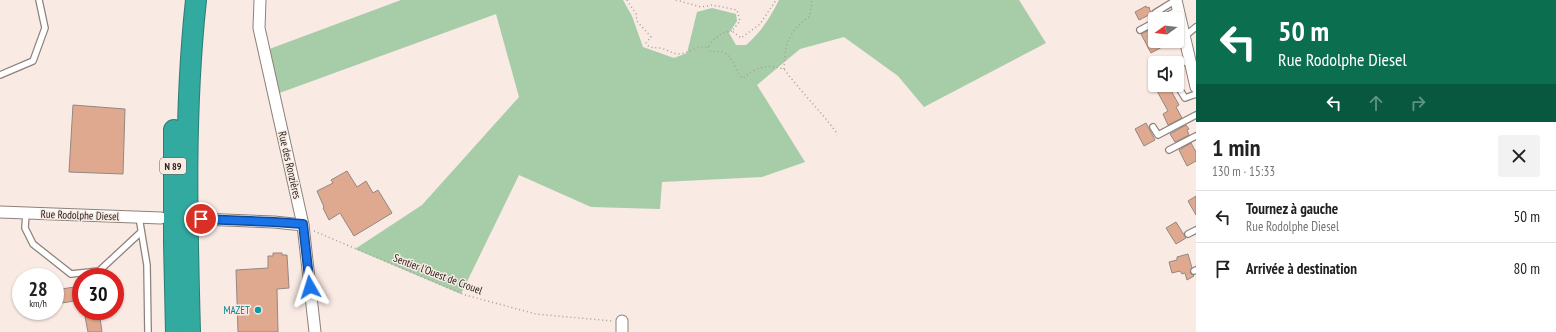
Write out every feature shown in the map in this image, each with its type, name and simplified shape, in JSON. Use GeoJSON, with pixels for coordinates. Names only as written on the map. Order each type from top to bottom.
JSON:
{"type":"FeatureCollection","features":[{"type":"Feature","properties":{"kind":"highway","name":"N 89"},"geometry":{"type":"LineString","coordinates":[[176,332],[173,157],[175,92],[182,0]]}},
{"type":"Feature","properties":{"kind":"highway","name":"N 89"},"geometry":{"type":"LineString","coordinates":[[190,332],[187,137],[188,85],[196,0]]}},
{"type":"Feature","properties":{"kind":"highway"},"geometry":{"type":"LineString","coordinates":[[169,332],[168,271],[174,244]]}},
{"type":"Feature","properties":{"kind":"street","name":"Rue des Ronzières"},"geometry":{"type":"LineString","coordinates":[[260,0],[259,28],[303,224],[315,332]]}},
{"type":"Feature","properties":{"kind":"street"},"geometry":{"type":"LineString","coordinates":[[1177,3],[1196,86]]}},
{"type":"Feature","properties":{"kind":"street","name":"Rue Rodolphe Diesel"},"geometry":{"type":"LineString","coordinates":[[0,212],[161,218]]}},
{"type":"Feature","properties":{"kind":"street"},"geometry":{"type":"LineString","coordinates":[[201,219],[303,224]]}},
{"type":"Feature","properties":{"kind":"lane"},"geometry":{"type":"LineString","coordinates":[[0,75],[33,61],[45,28],[39,0]]}},
{"type":"Feature","properties":{"kind":"lane"},"geometry":{"type":"LineString","coordinates":[[1158,12],[1177,3]]}},
{"type":"Feature","properties":{"kind":"lane"},"geometry":{"type":"LineString","coordinates":[[1168,12],[1177,3]]}},
{"type":"Feature","properties":{"kind":"lane"},"geometry":{"type":"LineString","coordinates":[[1140,30],[1148,26]]}},
{"type":"Feature","properties":{"kind":"lane"},"geometry":{"type":"LineString","coordinates":[[1185,36],[1196,27]]}},
{"type":"Feature","properties":{"kind":"lane"},"geometry":{"type":"LineString","coordinates":[[1184,63],[1191,60]]}},
{"type":"Feature","properties":{"kind":"lane"},"geometry":{"type":"LineString","coordinates":[[1181,92],[1184,98],[1196,94]]}},
{"type":"Feature","properties":{"kind":"lane"},"geometry":{"type":"LineString","coordinates":[[1153,127],[1158,135],[1196,115]]}},
{"type":"Feature","properties":{"kind":"lane"},"geometry":{"type":"LineString","coordinates":[[1169,150],[1196,136]]}},
{"type":"Feature","properties":{"kind":"lane"},"geometry":{"type":"LineString","coordinates":[[26,213],[25,228],[33,244],[71,274],[99,271],[141,232]]}},
{"type":"Feature","properties":{"kind":"lane"},"geometry":{"type":"LineString","coordinates":[[139,217],[147,264],[148,332]]}},
{"type":"Feature","properties":{"kind":"lane"},"geometry":{"type":"LineString","coordinates":[[1188,234],[1196,230]]}},
{"type":"Feature","properties":{"kind":"path"},"geometry":{"type":"LineString","coordinates":[[627,0],[636,14],[637,21],[651,37],[646,43],[647,46],[679,54],[701,46],[708,47],[710,51],[722,52],[729,56],[742,78],[748,76],[751,72],[763,66],[784,69]]}},
{"type":"Feature","properties":{"kind":"path"},"geometry":{"type":"LineString","coordinates":[[676,0],[701,7],[712,5],[737,10],[740,21],[732,31],[722,33],[713,40],[708,47]]}},
{"type":"Feature","properties":{"kind":"path"},"geometry":{"type":"LineString","coordinates":[[732,31],[742,38],[760,24],[776,0]]}},
{"type":"Feature","properties":{"kind":"path"},"geometry":{"type":"LineString","coordinates":[[812,0],[810,16],[800,23],[786,44],[784,69],[794,83],[821,111],[837,135]]}},
{"type":"Feature","properties":{"kind":"path","name":"Sentier l'Ouest de Crouel"},"geometry":{"type":"LineString","coordinates":[[303,224],[314,231],[465,296],[536,314],[622,327]]}},
{"type":"Feature","properties":{"kind":"green space"},"geometry":{"type":"Polygon","coordinates":[[[401,0],[623,0],[632,16],[643,47],[674,58],[687,53],[697,12],[712,8],[736,14],[737,21],[729,33],[736,45],[746,45],[765,24],[779,0],[1019,0],[1046,43],[924,107],[898,76],[844,37],[800,49],[757,85],[805,162],[762,177],[662,182],[660,209],[591,207],[519,175],[461,294],[355,249],[422,205],[519,97],[496,14],[274,95],[264,51],[401,0]]]}},
{"type":"Feature","properties":{"kind":"building"},"geometry":{"type":"Polygon","coordinates":[[[1146,6],[1147,8],[1149,7],[1150,12],[1148,12],[1148,16],[1139,20],[1135,12],[1146,6]]]}},
{"type":"Feature","properties":{"kind":"building"},"geometry":{"type":"Polygon","coordinates":[[[1148,30],[1148,47],[1141,34],[1148,30]]]}},
{"type":"Feature","properties":{"kind":"building"},"geometry":{"type":"Polygon","coordinates":[[[1148,48],[1160,48],[1151,53],[1148,48]]]}},
{"type":"Feature","properties":{"kind":"building"},"geometry":{"type":"Polygon","coordinates":[[[1158,92],[1172,92],[1179,105],[1176,107],[1182,118],[1168,125],[1163,114],[1168,111],[1158,92]]]}},
{"type":"Feature","properties":{"kind":"building"},"geometry":{"type":"Polygon","coordinates":[[[73,105],[125,109],[123,174],[69,172],[73,105]]]}},
{"type":"Feature","properties":{"kind":"building"},"geometry":{"type":"Polygon","coordinates":[[[1146,123],[1155,140],[1144,146],[1135,129],[1146,123]]]}},
{"type":"Feature","properties":{"kind":"building"},"geometry":{"type":"Polygon","coordinates":[[[1186,125],[1189,129],[1187,130],[1189,135],[1175,142],[1170,134],[1186,125]]]}},
{"type":"Feature","properties":{"kind":"building"},"geometry":{"type":"Polygon","coordinates":[[[1191,143],[1196,152],[1196,161],[1187,166],[1179,150],[1191,143]]]}},
{"type":"Feature","properties":{"kind":"building"},"geometry":{"type":"Polygon","coordinates":[[[347,171],[357,187],[366,181],[373,193],[378,190],[392,213],[354,236],[340,213],[329,220],[317,191],[333,183],[331,180],[347,171]]]}},
{"type":"Feature","properties":{"kind":"building"},"geometry":{"type":"Polygon","coordinates":[[[1196,196],[1196,215],[1188,201],[1196,196]]]}},
{"type":"Feature","properties":{"kind":"building"},"geometry":{"type":"Polygon","coordinates":[[[1176,222],[1186,238],[1176,244],[1166,228],[1176,222]]]}},
{"type":"Feature","properties":{"kind":"building","name":"MAZET"},"geometry":{"type":"Polygon","coordinates":[[[273,253],[282,253],[282,255],[287,255],[289,288],[277,289],[278,332],[238,332],[236,270],[268,268],[268,256],[273,256],[273,253]]]}},
{"type":"Feature","properties":{"kind":"building"},"geometry":{"type":"Polygon","coordinates":[[[1188,254],[1192,268],[1190,273],[1194,276],[1187,280],[1185,273],[1182,274],[1180,271],[1172,273],[1169,262],[1177,260],[1177,257],[1188,254]]]}},
{"type":"Feature","properties":{"kind":"building"},"geometry":{"type":"Polygon","coordinates":[[[72,287],[72,301],[64,303],[64,289],[72,287]]]}},
{"type":"Feature","properties":{"kind":"building"},"geometry":{"type":"Polygon","coordinates":[[[86,320],[100,320],[102,332],[88,332],[86,320]]]}},
{"type":"Feature","properties":{"kind":"place","name":"MAZET"},"geometry":{"type":"Point","coordinates":[258,310]}},
{"type":"Feature","properties":{"kind":"route"},"geometry":{"type":"LineString","coordinates":[[201,219],[303,224],[310,287]]}}]}
